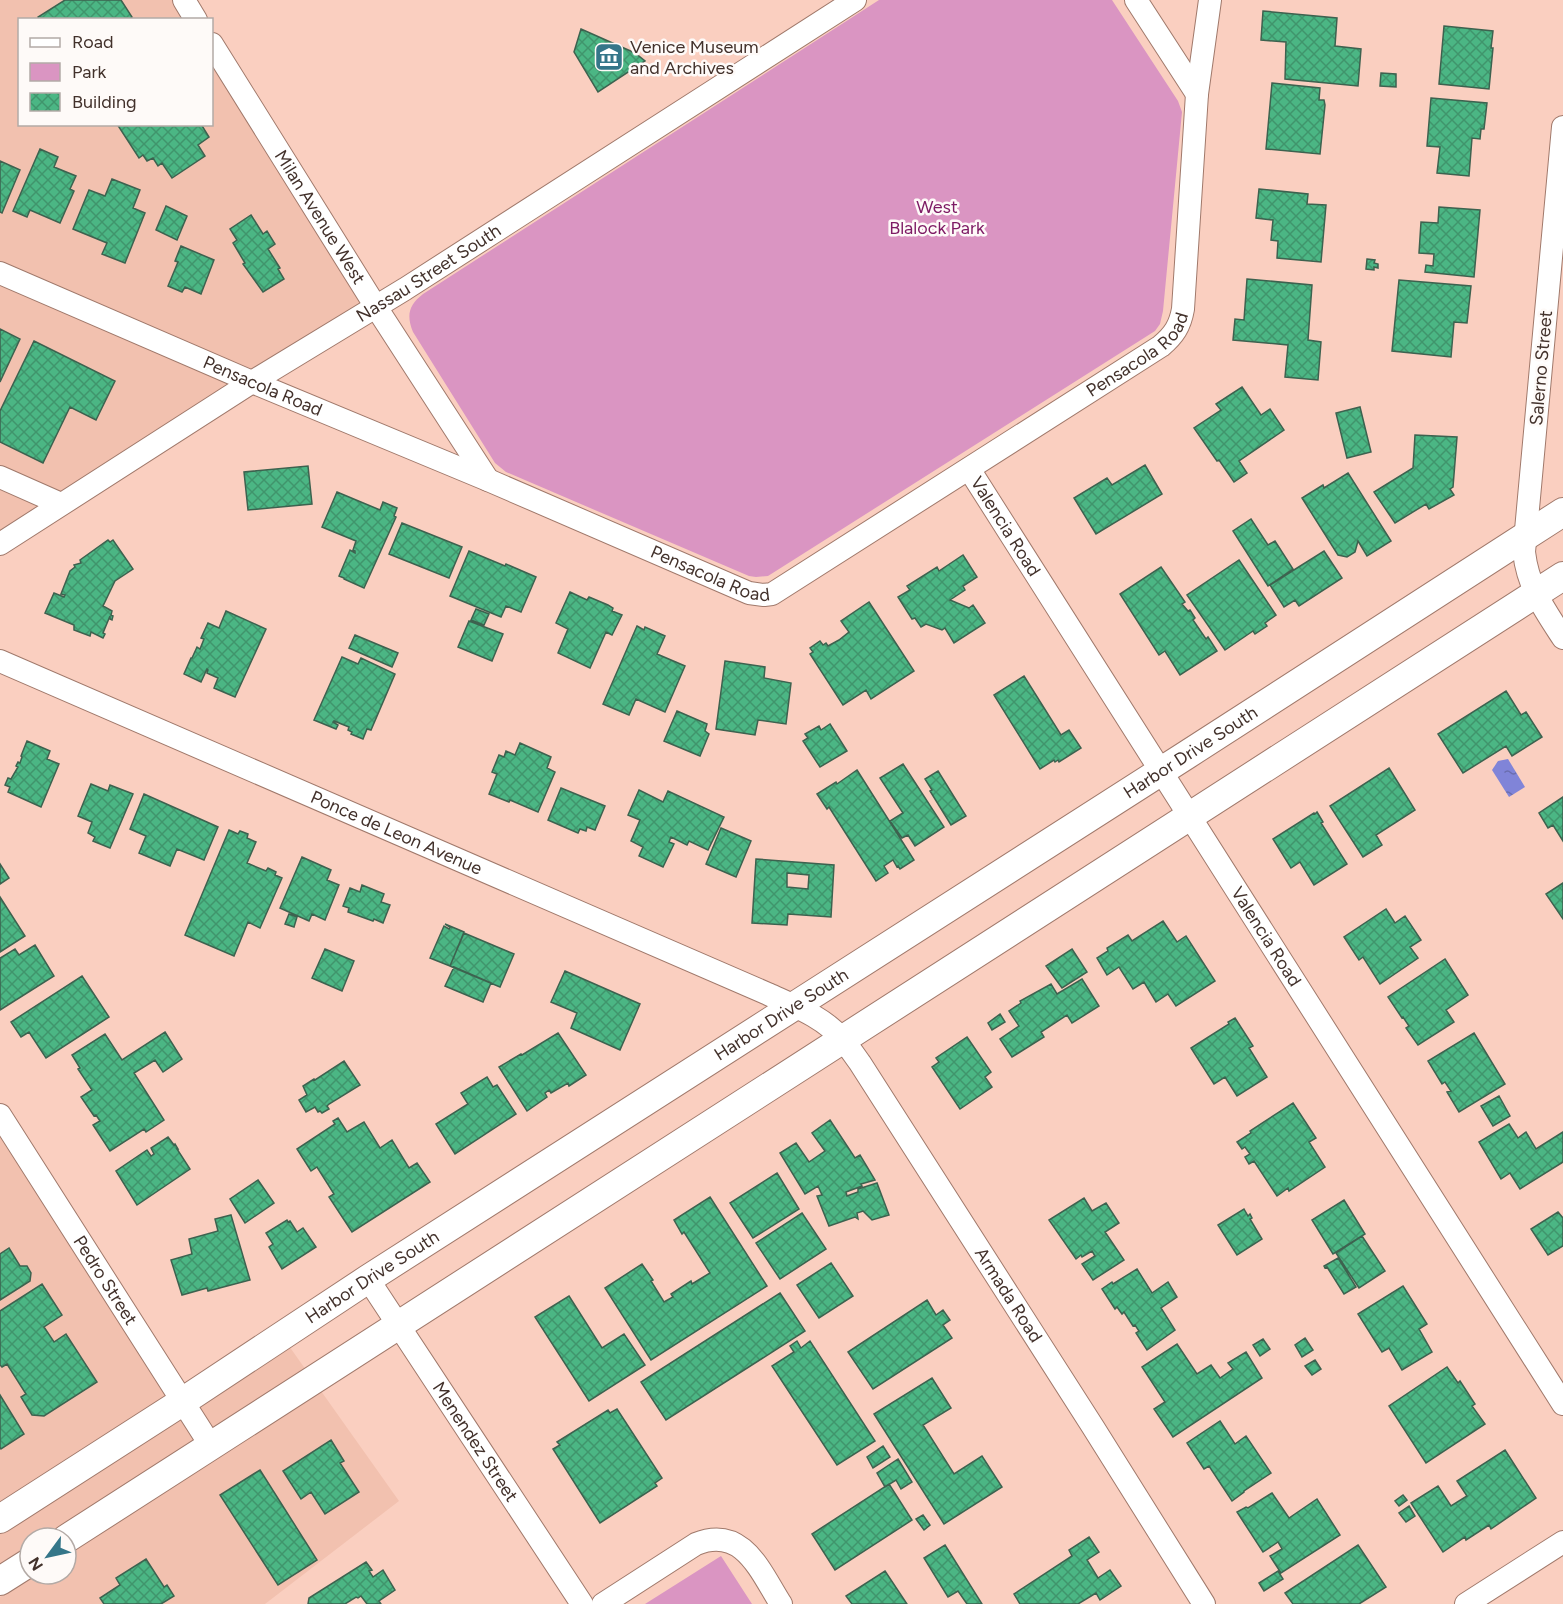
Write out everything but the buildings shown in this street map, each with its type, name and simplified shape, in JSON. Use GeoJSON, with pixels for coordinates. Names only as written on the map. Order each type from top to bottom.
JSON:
{"type":"FeatureCollection","features":[{"type":"Feature","properties":{"kind":"street"},"geometry":{"type":"LineString","coordinates":[[184,0],[195,18]]}},
{"type":"Feature","properties":{"kind":"street","name":"Nassau Street South"},"geometry":{"type":"LineString","coordinates":[[0,544],[252,382],[376,307],[855,0]]}},
{"type":"Feature","properties":{"kind":"street"},"geometry":{"type":"LineString","coordinates":[[1136,0],[1197,93]]}},
{"type":"Feature","properties":{"kind":"street","name":"Pensacola Road"},"geometry":{"type":"LineString","coordinates":[[0,273],[750,593],[772,594],[1161,346],[1177,330],[1183,309],[1197,93],[1210,0]]}},
{"type":"Feature","properties":{"kind":"street","name":"Milan Avenue West"},"geometry":{"type":"LineString","coordinates":[[213,46],[376,307],[488,480]]}},
{"type":"Feature","properties":{"kind":"street","name":"Salerno Street"},"geometry":{"type":"LineString","coordinates":[[1563,127],[1524,537],[1526,567],[1535,594],[1563,638]]}},
{"type":"Feature","properties":{"kind":"street","name":"Valencia Road"},"geometry":{"type":"LineString","coordinates":[[969,469],[1563,1404]]}},
{"type":"Feature","properties":{"kind":"street"},"geometry":{"type":"LineString","coordinates":[[0,477],[61,504]]}},
{"type":"Feature","properties":{"kind":"street","name":"Harbor Drive South"},"geometry":{"type":"LineString","coordinates":[[0,1519],[368,1279],[1563,512]]}},
{"type":"Feature","properties":{"kind":"street"},"geometry":{"type":"LineString","coordinates":[[78,1531],[1563,576]]}},
{"type":"Feature","properties":{"kind":"street","name":"Ponce de Leon Avenue"},"geometry":{"type":"LineString","coordinates":[[0,661],[793,1006]]}},
{"type":"Feature","properties":{"kind":"street","name":"Armada Road"},"geometry":{"type":"LineString","coordinates":[[793,1006],[820,1020],[843,1040],[866,1072],[1204,1604]]}},
{"type":"Feature","properties":{"kind":"street","name":"Pedro Street"},"geometry":{"type":"LineString","coordinates":[[0,1115],[211,1446]]}},
{"type":"Feature","properties":{"kind":"street","name":"Menendez Street"},"geometry":{"type":"LineString","coordinates":[[368,1279],[582,1604]]}},
{"type":"Feature","properties":{"kind":"street"},"geometry":{"type":"LineString","coordinates":[[603,1604],[696,1544],[713,1539],[722,1539],[737,1544],[750,1556],[781,1604]]}},
{"type":"Feature","properties":{"kind":"street"},"geometry":{"type":"LineString","coordinates":[[1466,1604],[1563,1542]]}},
{"type":"Feature","properties":{"kind":"street"},"geometry":{"type":"LineString","coordinates":[[0,1581],[18,1570]]}},
{"type":"Feature","properties":{"kind":"shaded area"},"geometry":{"type":"Polygon","coordinates":[[[0,0],[181,0],[193,18],[18,18],[18,126],[213,126],[213,48],[366,302],[0,538],[0,0]]]}},
{"type":"Feature","properties":{"kind":"shaded area"},"geometry":{"type":"Polygon","coordinates":[[[0,1106],[177,1390],[0,1503],[0,1106]]]}},
{"type":"Feature","properties":{"kind":"shaded area"},"geometry":{"type":"Polygon","coordinates":[[[289,1346],[306,1370],[63,1526],[18,1526],[18,1555],[0,1566],[0,1534],[289,1346]]]}},
{"type":"Feature","properties":{"kind":"shaded area"},"geometry":{"type":"Polygon","coordinates":[[[321,1391],[399,1501],[265,1604],[0,1604],[0,1597],[18,1585],[78,1586],[78,1546],[321,1391]]]}},
{"type":"Feature","properties":{"kind":"green space","name":"West Blalock Park"},"geometry":{"type":"Polygon","coordinates":[[[879,0],[1112,0],[1178,101],[1182,112],[1163,311],[1160,324],[1155,331],[768,576],[749,576],[506,472],[495,463],[413,332],[409,315],[415,302],[423,294],[879,0]]]}},
{"type":"Feature","properties":{"kind":"green space"},"geometry":{"type":"Polygon","coordinates":[[[721,1556],[752,1604],[645,1604],[721,1556]]]}},
{"type":"Feature","properties":{"kind":"water"},"geometry":{"type":"Polygon","coordinates":[[[1508,759],[1525,787],[1509,797],[1492,770],[1498,761],[1508,759]]]}},
{"type":"Feature","properties":{"kind":"place","name":"Venice Museum and Archives"},"geometry":{"type":"Point","coordinates":[609,57]}}]}
